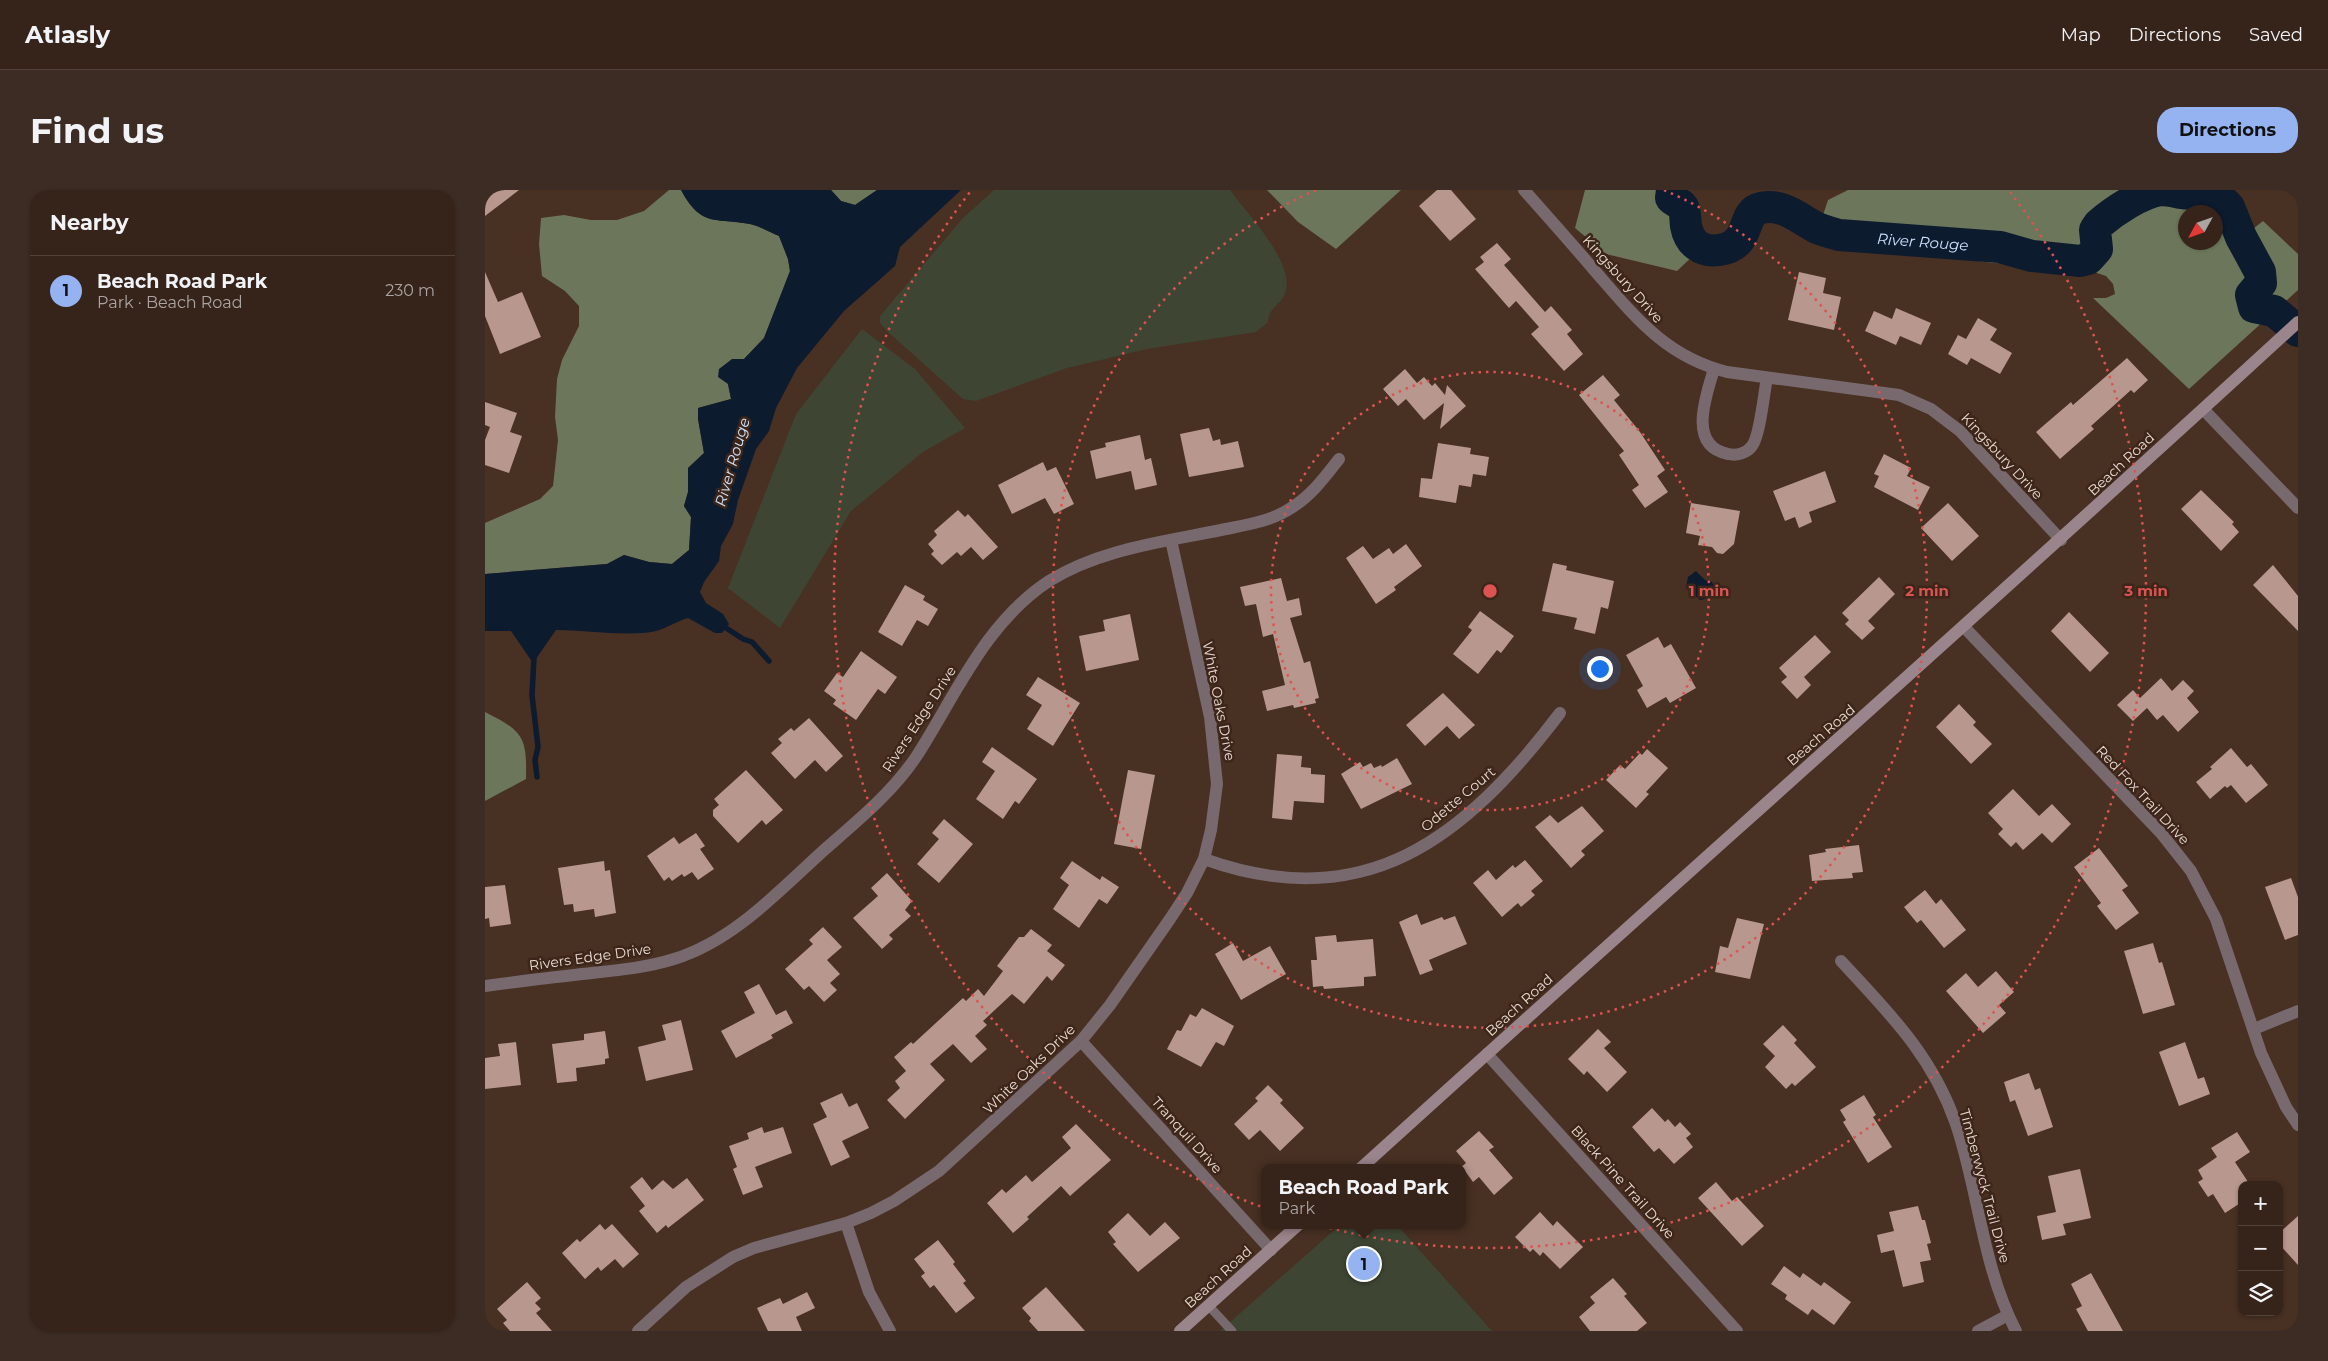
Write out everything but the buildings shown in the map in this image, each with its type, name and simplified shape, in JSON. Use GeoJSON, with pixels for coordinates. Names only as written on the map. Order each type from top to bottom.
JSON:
{"type":"FeatureCollection","features":[{"type":"Feature","properties":{"kind":"street","name":"Kingsbury Drive"},"geometry":{"type":"LineString","coordinates":[[1524,190],[1654,336],[1683,355],[1713,369],[1899,395],[1931,409],[1960,431],[2061,540]]}},
{"type":"Feature","properties":{"kind":"street","name":"Beach Road"},"geometry":{"type":"LineString","coordinates":[[1365,1164],[1737,828],[1832,747],[2298,322]]}},
{"type":"Feature","properties":{"kind":"street"},"geometry":{"type":"LineString","coordinates":[[1713,369],[1706,396],[1702,430],[1705,439],[1721,453],[1733,455],[1744,453],[1753,445],[1767,378]]}},
{"type":"Feature","properties":{"kind":"street"},"geometry":{"type":"LineString","coordinates":[[2203,409],[2298,508]]}},
{"type":"Feature","properties":{"kind":"street","name":"Rivers Edge Drive"},"geometry":{"type":"LineString","coordinates":[[485,986],[651,965],[692,952],[732,929],[763,904],[890,790],[917,755],[987,640],[1011,613],[1038,589],[1059,575],[1097,558],[1267,520],[1281,514],[1305,498],[1321,483],[1339,459]]}},
{"type":"Feature","properties":{"kind":"street","name":"White Oaks Drive"},"geometry":{"type":"LineString","coordinates":[[638,1331],[686,1287],[733,1256],[754,1248],[846,1223],[894,1201],[939,1171],[1081,1041],[1170,919],[1187,893],[1204,859],[1215,807],[1217,784],[1216,760],[1210,718],[1171,540]]}},
{"type":"Feature","properties":{"kind":"street","name":"Red Fox Trail Drive"},"geometry":{"type":"LineString","coordinates":[[1964,627],[2161,833],[2191,871],[2216,919],[2270,1076],[2298,1126]]}},
{"type":"Feature","properties":{"kind":"street","name":"Odette Court"},"geometry":{"type":"LineString","coordinates":[[1204,859],[1252,873],[1304,880],[1359,873],[1390,863],[1429,844],[1464,816],[1525,759],[1560,713]]}},
{"type":"Feature","properties":{"kind":"street","name":"Timberwyck Trail Drive"},"geometry":{"type":"LineString","coordinates":[[1841,961],[1920,1051],[1942,1089],[1956,1124],[1988,1254],[2008,1315],[2016,1331]]}},
{"type":"Feature","properties":{"kind":"street"},"geometry":{"type":"LineString","coordinates":[[2254,1030],[2298,1011]]}},
{"type":"Feature","properties":{"kind":"street","name":"Tranquil Drive"},"geometry":{"type":"LineString","coordinates":[[1081,1041],[1271,1250]]}},
{"type":"Feature","properties":{"kind":"street","name":"Black Pine Trail Drive"},"geometry":{"type":"LineString","coordinates":[[1487,1054],[1737,1331]]}},
{"type":"Feature","properties":{"kind":"street"},"geometry":{"type":"LineString","coordinates":[[846,1223],[869,1292],[890,1331]]}},
{"type":"Feature","properties":{"kind":"street","name":"Beach Road"},"geometry":{"type":"LineString","coordinates":[[1180,1331],[1294,1229]]}},
{"type":"Feature","properties":{"kind":"street"},"geometry":{"type":"LineString","coordinates":[[1978,1331],[2008,1315]]}},
{"type":"Feature","properties":{"kind":"lane"},"geometry":{"type":"LineString","coordinates":[[1208,1305],[1232,1331]]}},
{"type":"Feature","properties":{"kind":"green space"},"geometry":{"type":"Polygon","coordinates":[[[669,190],[681,190],[695,210],[709,218],[753,225],[779,236],[788,259],[790,271],[764,338],[744,359],[732,359],[728,384],[731,399],[698,408],[704,453],[688,468],[688,492],[684,506],[691,517],[689,550],[672,564],[649,562],[624,555],[607,564],[485,574],[485,523],[540,499],[553,486],[558,440],[555,417],[557,379],[562,360],[579,326],[579,306],[565,291],[542,276],[539,244],[541,218],[564,215],[591,220],[617,220],[644,211],[669,190]]]}},
{"type":"Feature","properties":{"kind":"green space"},"geometry":{"type":"Polygon","coordinates":[[[831,190],[877,190],[855,205],[841,201],[831,190]]]}},
{"type":"Feature","properties":{"kind":"green space"},"geometry":{"type":"Polygon","coordinates":[[[994,190],[1230,190],[1258,225],[1277,254],[1286,281],[1285,293],[1281,301],[1270,313],[1268,322],[1256,332],[1147,349],[1067,368],[976,401],[963,399],[888,332],[880,323],[880,316],[963,218],[994,190]]]}},
{"type":"Feature","properties":{"kind":"green space"},"geometry":{"type":"Polygon","coordinates":[[[1267,190],[1401,190],[1336,249],[1298,222],[1267,190]]]}},
{"type":"Feature","properties":{"kind":"green space"},"geometry":{"type":"Polygon","coordinates":[[[1585,190],[1662,190],[1696,253],[1677,271],[1606,254],[1575,228],[1585,190]]]}},
{"type":"Feature","properties":{"kind":"green space"},"geometry":{"type":"Polygon","coordinates":[[[1848,190],[2232,190],[2243,209],[2245,229],[2249,232],[2263,221],[2298,254],[2298,290],[2189,389],[2093,298],[2106,298],[2115,294],[2113,284],[2106,276],[2091,271],[2048,268],[2033,264],[1978,261],[1966,254],[1952,256],[1868,244],[1823,244],[1798,227],[1822,218],[1828,200],[1848,190]]]}},
{"type":"Feature","properties":{"kind":"green space"},"geometry":{"type":"Polygon","coordinates":[[[862,329],[915,369],[965,428],[923,452],[851,511],[780,628],[728,588],[796,414],[862,329]]]}},
{"type":"Feature","properties":{"kind":"green space"},"geometry":{"type":"Polygon","coordinates":[[[485,712],[515,730],[520,737],[525,753],[526,779],[485,801],[485,712]]]}},
{"type":"Feature","properties":{"kind":"green space"},"geometry":{"type":"Polygon","coordinates":[[[1335,1229],[1401,1229],[1492,1331],[1220,1331],[1335,1229]]]}},
{"type":"Feature","properties":{"kind":"water"},"geometry":{"type":"Polygon","coordinates":[[[681,190],[831,190],[841,201],[855,205],[877,190],[961,190],[900,247],[895,266],[844,311],[797,368],[776,408],[769,431],[756,449],[738,500],[733,524],[721,546],[719,561],[704,582],[700,592],[706,603],[723,614],[729,624],[722,633],[715,633],[688,618],[660,630],[645,633],[556,630],[533,663],[511,631],[485,631],[485,574],[607,564],[624,555],[649,562],[672,564],[689,550],[691,517],[684,506],[688,492],[688,468],[704,453],[698,408],[731,399],[728,384],[718,377],[719,369],[732,359],[744,359],[764,338],[790,271],[788,259],[779,236],[753,225],[709,219],[695,210],[681,190]]]}},
{"type":"Feature","properties":{"kind":"water"},"geometry":{"type":"Polygon","coordinates":[[[1696,571],[1705,580],[1712,582],[1714,589],[1710,597],[1700,600],[1686,587],[1688,577],[1696,571]]]}},
{"type":"Feature","properties":{"kind":"waterway","name":"River Rouge"},"geometry":{"type":"LineString","coordinates":[[1672,190],[1671,198],[1684,209],[1686,226],[1690,237],[1697,246],[1707,250],[1713,251],[1730,247],[1742,236],[1750,216],[1761,208],[1769,207],[1784,210],[1817,228],[1839,235],[2000,247],[2032,256],[2080,261],[2088,259],[2097,249],[2095,230],[2099,224],[2128,203],[2161,190],[2185,194],[2202,190]]}},
{"type":"Feature","properties":{"kind":"waterway","name":"River Rouge"},"geometry":{"type":"LineString","coordinates":[[2212,190],[2229,207],[2241,237],[2260,272],[2261,283],[2251,295],[2254,307],[2274,311],[2298,331]]}},
{"type":"Feature","properties":{"kind":"waterway"},"geometry":{"type":"LineString","coordinates":[[720,624],[743,639],[752,642],[769,661]]}},
{"type":"Feature","properties":{"kind":"waterway"},"geometry":{"type":"LineString","coordinates":[[534,658],[532,695],[538,747],[535,760],[537,777]]}},
{"type":"Feature","properties":{"kind":"place","name":"Beach Road Park"},"geometry":{"type":"Point","coordinates":[1364,1264]}}]}
